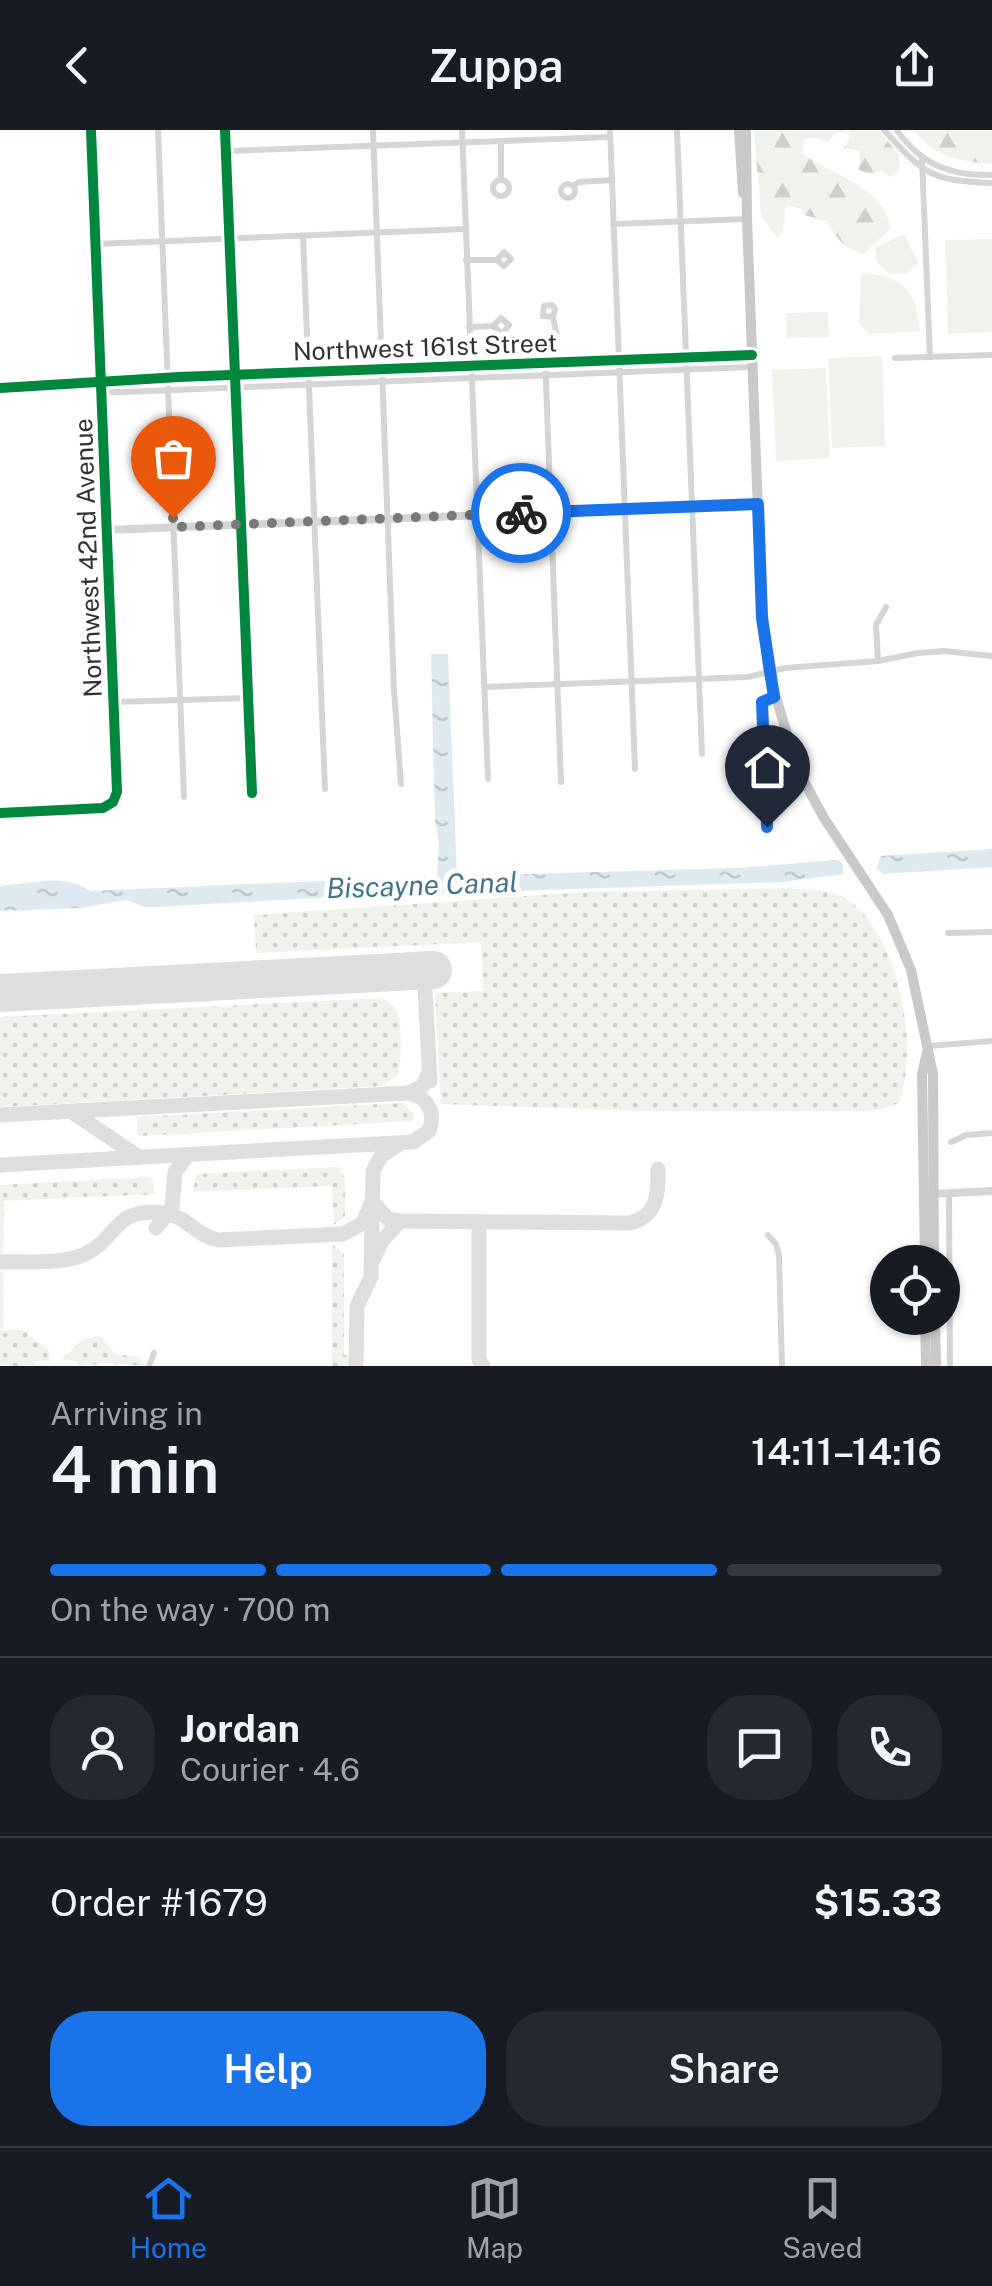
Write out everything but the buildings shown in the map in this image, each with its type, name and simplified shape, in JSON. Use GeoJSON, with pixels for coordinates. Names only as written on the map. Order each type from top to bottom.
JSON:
{"type":"FeatureCollection","features":[{"type":"Feature","properties":{"kind":"main road"},"geometry":{"type":"LineString","coordinates":[[739,130],[768,672],[798,770],[900,938],[911,970],[928,1046],[922,1074],[932,1245]]}},
{"type":"Feature","properties":{"kind":"main road"},"geometry":{"type":"LineString","coordinates":[[746,130],[746,219]]}},
{"type":"Feature","properties":{"kind":"main road"},"geometry":{"type":"LineString","coordinates":[[925,1245],[928,1194]]}},
{"type":"Feature","properties":{"kind":"main road"},"geometry":{"type":"LineString","coordinates":[[926,1335],[926,1366]]}},
{"type":"Feature","properties":{"kind":"main road"},"geometry":{"type":"LineString","coordinates":[[935,1335],[936,1366]]}},
{"type":"Feature","properties":{"kind":"street","name":"Northwest 42nd Avenue"},"geometry":{"type":"LineString","coordinates":[[0,812],[96,808],[111,804],[117,790],[91,130]]}},
{"type":"Feature","properties":{"kind":"street"},"geometry":{"type":"LineString","coordinates":[[158,130],[184,797]]}},
{"type":"Feature","properties":{"kind":"street"},"geometry":{"type":"LineString","coordinates":[[225,130],[252,793]]}},
{"type":"Feature","properties":{"kind":"street"},"geometry":{"type":"LineString","coordinates":[[373,130],[401,784]]}},
{"type":"Feature","properties":{"kind":"street"},"geometry":{"type":"LineString","coordinates":[[462,130],[488,780]]}},
{"type":"Feature","properties":{"kind":"street"},"geometry":{"type":"LineString","coordinates":[[676,130],[702,754]]}},
{"type":"Feature","properties":{"kind":"street"},"geometry":{"type":"LineString","coordinates":[[884,130],[922,170],[962,182],[992,183]]}},
{"type":"Feature","properties":{"kind":"street"},"geometry":{"type":"LineString","coordinates":[[898,130],[922,159],[962,175],[992,175]]}},
{"type":"Feature","properties":{"kind":"street"},"geometry":{"type":"LineString","coordinates":[[226,151],[501,142],[610,134],[635,769]]}},
{"type":"Feature","properties":{"kind":"street"},"geometry":{"type":"LineString","coordinates":[[501,142],[501,180]]}},
{"type":"Feature","properties":{"kind":"street"},"geometry":{"type":"LineString","coordinates":[[922,159],[930,357]]}},
{"type":"Feature","properties":{"kind":"street"},"geometry":{"type":"LineString","coordinates":[[573,186],[579,182],[612,180]]}},
{"type":"Feature","properties":{"kind":"street"},"geometry":{"type":"LineString","coordinates":[[613,224],[746,219]]}},
{"type":"Feature","properties":{"kind":"street"},"geometry":{"type":"LineString","coordinates":[[96,244],[465,229]]}},
{"type":"Feature","properties":{"kind":"street"},"geometry":{"type":"LineString","coordinates":[[303,236],[325,789]]}},
{"type":"Feature","properties":{"kind":"street"},"geometry":{"type":"LineString","coordinates":[[466,260],[497,260]]}},
{"type":"Feature","properties":{"kind":"street"},"geometry":{"type":"LineString","coordinates":[[553,317],[556,337],[546,355],[546,375],[562,782]]}},
{"type":"Feature","properties":{"kind":"street"},"geometry":{"type":"LineString","coordinates":[[469,327],[494,326]]}},
{"type":"Feature","properties":{"kind":"street","name":"Northwest 161st Street"},"geometry":{"type":"LineString","coordinates":[[752,354],[102,384],[110,392],[752,368]]}},
{"type":"Feature","properties":{"kind":"street"},"geometry":{"type":"LineString","coordinates":[[894,358],[992,355]]}},
{"type":"Feature","properties":{"kind":"street"},"geometry":{"type":"LineString","coordinates":[[0,388],[102,384]]}},
{"type":"Feature","properties":{"kind":"street"},"geometry":{"type":"LineString","coordinates":[[107,530],[758,504]]}},
{"type":"Feature","properties":{"kind":"street"},"geometry":{"type":"LineString","coordinates":[[878,661],[876,626],[886,607]]}},
{"type":"Feature","properties":{"kind":"street"},"geometry":{"type":"LineString","coordinates":[[484,688],[748,677],[944,651],[992,656]]}},
{"type":"Feature","properties":{"kind":"street"},"geometry":{"type":"LineString","coordinates":[[767,827],[762,702],[774,697]]}},
{"type":"Feature","properties":{"kind":"street"},"geometry":{"type":"LineString","coordinates":[[114,702],[248,698]]}},
{"type":"Feature","properties":{"kind":"street"},"geometry":{"type":"LineString","coordinates":[[948,933],[992,932]]}},
{"type":"Feature","properties":{"kind":"street"},"geometry":{"type":"LineString","coordinates":[[928,1046],[992,1041]]}},
{"type":"Feature","properties":{"kind":"street"},"geometry":{"type":"LineString","coordinates":[[951,1142],[992,1133]]}},
{"type":"Feature","properties":{"kind":"street"},"geometry":{"type":"LineString","coordinates":[[928,1194],[992,1191]]}},
{"type":"Feature","properties":{"kind":"street"},"geometry":{"type":"LineString","coordinates":[[950,1193],[950,1366]]}},
{"type":"Feature","properties":{"kind":"street"},"geometry":{"type":"LineString","coordinates":[[768,1235],[779,1255],[782,1366]]}},
{"type":"Feature","properties":{"kind":"street"},"geometry":{"type":"LineString","coordinates":[[149,1366],[154,1354]]}},
{"type":"Feature","properties":{"kind":"green space"},"geometry":{"type":"Polygon","coordinates":[[[754,130],[848,130],[836,133],[828,142],[804,139],[802,153],[868,192],[887,215],[890,229],[864,254],[841,242],[827,221],[786,206],[783,231],[777,238],[761,215],[754,130]]]}},
{"type":"Feature","properties":{"kind":"green space"},"geometry":{"type":"Polygon","coordinates":[[[848,130],[879,130],[899,155],[899,172],[889,177],[883,171],[869,174],[859,170],[860,151],[844,148],[848,130]]]}},
{"type":"Feature","properties":{"kind":"green space"},"geometry":{"type":"Polygon","coordinates":[[[913,130],[992,130],[992,164],[948,156],[929,146],[913,130]]]}},
{"type":"Feature","properties":{"kind":"green space"},"geometry":{"type":"Polygon","coordinates":[[[904,234],[919,264],[905,274],[888,273],[877,262],[875,248],[904,234]]]}},
{"type":"Feature","properties":{"kind":"green space"},"geometry":{"type":"Polygon","coordinates":[[[992,239],[992,332],[948,334],[945,240],[992,239]]]}},
{"type":"Feature","properties":{"kind":"green space"},"geometry":{"type":"Polygon","coordinates":[[[861,274],[887,277],[905,288],[915,305],[920,331],[870,334],[859,323],[861,274]]]}},
{"type":"Feature","properties":{"kind":"green space"},"geometry":{"type":"Polygon","coordinates":[[[828,312],[829,337],[786,338],[786,313],[828,312]]]}},
{"type":"Feature","properties":{"kind":"green space"},"geometry":{"type":"Polygon","coordinates":[[[882,356],[885,446],[832,448],[828,358],[882,356]]]}},
{"type":"Feature","properties":{"kind":"green space"},"geometry":{"type":"Polygon","coordinates":[[[826,368],[830,458],[776,461],[772,370],[826,368]]]}},
{"type":"Feature","properties":{"kind":"green space"},"geometry":{"type":"Polygon","coordinates":[[[788,888],[842,896],[862,912],[878,935],[891,961],[905,1021],[905,1079],[899,1103],[863,1111],[640,1111],[441,1104],[435,993],[483,991],[481,942],[256,953],[254,915],[585,892],[788,888]]]}},
{"type":"Feature","properties":{"kind":"green space"},"geometry":{"type":"Polygon","coordinates":[[[380,998],[397,1012],[401,1040],[397,1076],[381,1086],[0,1107],[0,1017],[380,998]]]}},
{"type":"Feature","properties":{"kind":"green space"},"geometry":{"type":"Polygon","coordinates":[[[402,1103],[415,1114],[413,1121],[138,1136],[137,1117],[402,1103]]]}},
{"type":"Feature","properties":{"kind":"green space"},"geometry":{"type":"Polygon","coordinates":[[[339,1167],[345,1178],[345,1216],[334,1225],[332,1186],[193,1192],[196,1174],[339,1167]]]}},
{"type":"Feature","properties":{"kind":"green space"},"geometry":{"type":"Polygon","coordinates":[[[151,1177],[156,1194],[4,1201],[0,1254],[0,1185],[151,1177]]]}},
{"type":"Feature","properties":{"kind":"green space"},"geometry":{"type":"Polygon","coordinates":[[[332,1244],[344,1254],[344,1355],[350,1356],[349,1366],[332,1366],[332,1244]]]}},
{"type":"Feature","properties":{"kind":"green space"},"geometry":{"type":"Polygon","coordinates":[[[0,1271],[3,1330],[23,1330],[48,1350],[51,1361],[37,1361],[31,1366],[0,1366],[0,1271]]]}},
{"type":"Feature","properties":{"kind":"green space"},"geometry":{"type":"Polygon","coordinates":[[[100,1336],[115,1354],[141,1357],[145,1366],[78,1366],[77,1361],[62,1360],[83,1339],[100,1336]]]}},
{"type":"Feature","properties":{"kind":"water","name":"Biscayne Canal"},"geometry":{"type":"Polygon","coordinates":[[[431,654],[448,654],[457,876],[737,868],[838,860],[843,864],[843,874],[782,882],[332,897],[158,907],[126,900],[80,908],[0,911],[0,886],[47,881],[70,882],[91,891],[437,876],[431,654]]]}},
{"type":"Feature","properties":{"kind":"water"},"geometry":{"type":"Polygon","coordinates":[[[992,849],[992,867],[883,874],[877,868],[880,856],[992,849]]]}},
{"type":"Feature","properties":{"kind":"taxiway"},"geometry":{"type":"LineString","coordinates":[[424,970],[430,1081]]}},
{"type":"Feature","properties":{"kind":"taxiway"},"geometry":{"type":"LineString","coordinates":[[0,1115],[408,1093],[423,1086],[429,1072]]}},
{"type":"Feature","properties":{"kind":"taxiway"},"geometry":{"type":"LineString","coordinates":[[0,1165],[413,1142],[429,1131],[431,1118],[425,1102],[408,1093]]}},
{"type":"Feature","properties":{"kind":"taxiway"},"geometry":{"type":"LineString","coordinates":[[72,1112],[139,1157]]}},
{"type":"Feature","properties":{"kind":"taxiway"},"geometry":{"type":"LineString","coordinates":[[356,1366],[357,1306],[371,1277],[373,1171],[381,1156],[398,1145]]}},
{"type":"Feature","properties":{"kind":"taxiway"},"geometry":{"type":"LineString","coordinates":[[156,1228],[172,1208],[175,1172],[188,1155]]}},
{"type":"Feature","properties":{"kind":"taxiway"},"geometry":{"type":"LineString","coordinates":[[372,1201],[388,1219],[400,1221],[630,1223],[651,1209],[657,1195],[658,1169]]}},
{"type":"Feature","properties":{"kind":"taxiway"},"geometry":{"type":"LineString","coordinates":[[0,1262],[55,1261],[85,1254],[125,1219],[147,1212],[172,1215],[218,1240],[343,1234],[363,1223],[372,1201]]}},
{"type":"Feature","properties":{"kind":"taxiway"},"geometry":{"type":"LineString","coordinates":[[374,1258],[382,1241],[400,1221]]}},
{"type":"Feature","properties":{"kind":"taxiway"},"geometry":{"type":"LineString","coordinates":[[475,1222],[479,1227],[479,1360],[483,1366]]}},
{"type":"Feature","properties":{"kind":"runway"},"geometry":{"type":"LineString","coordinates":[[0,993],[433,970]]}},
{"type":"Feature","properties":{"kind":"cycle path"},"geometry":{"type":"LineString","coordinates":[[0,813],[103,808],[113,802],[117,792],[91,130]]}},
{"type":"Feature","properties":{"kind":"cycle path"},"geometry":{"type":"LineString","coordinates":[[225,130],[252,793]]}},
{"type":"Feature","properties":{"kind":"cycle path"},"geometry":{"type":"LineString","coordinates":[[0,388],[179,377],[752,355]]}},
{"type":"Feature","properties":{"kind":"way so far"},"geometry":{"type":"LineString","coordinates":[[173,518],[173,527],[521,513]]}},
{"type":"Feature","properties":{"kind":"route"},"geometry":{"type":"LineString","coordinates":[[521,513],[758,504],[762,618],[774,697],[762,702],[767,827]]}}]}
